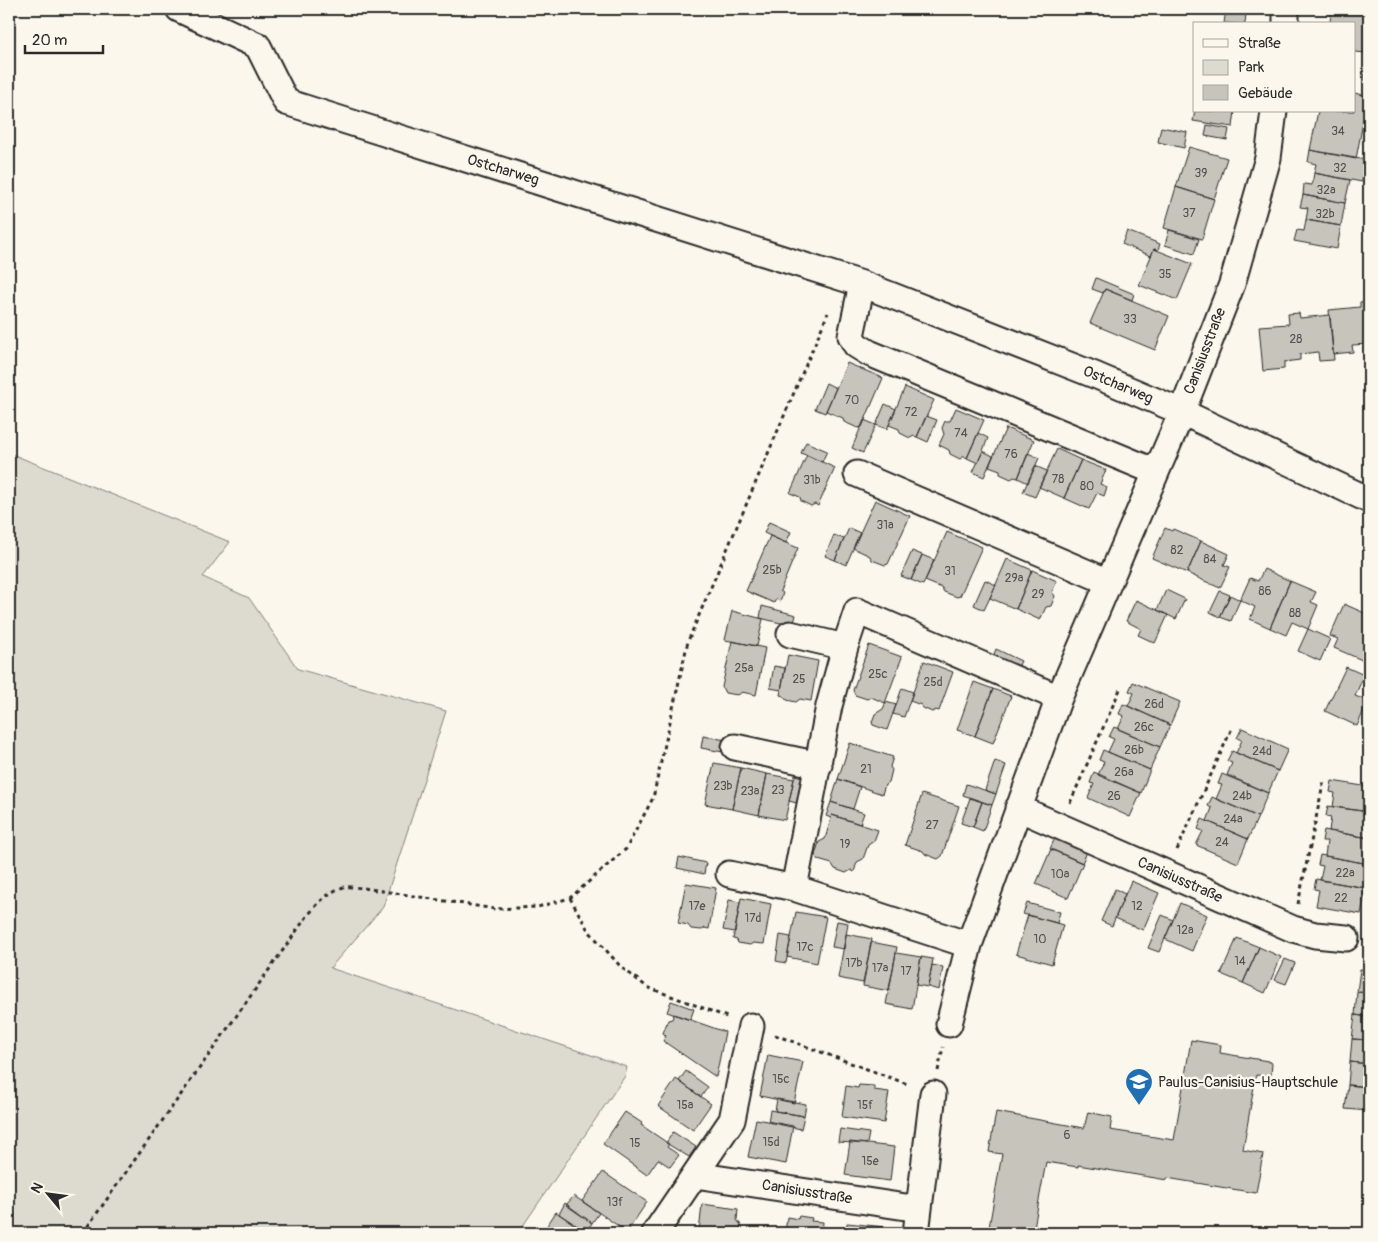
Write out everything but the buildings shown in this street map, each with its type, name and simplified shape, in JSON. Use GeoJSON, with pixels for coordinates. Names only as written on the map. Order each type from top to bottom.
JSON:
{"type":"FeatureCollection","features":[{"type":"Feature","properties":{"kind":"street","name":"Ostcharweg"},"geometry":{"type":"LineString","coordinates":[[179,9],[258,46],[286,102],[852,280],[1097,376],[1182,412],[1369,500]]}},
{"type":"Feature","properties":{"kind":"street"},"geometry":{"type":"LineString","coordinates":[[1286,9],[1286,22]]}},
{"type":"Feature","properties":{"kind":"street","name":"Canisiusstraße"},"geometry":{"type":"LineString","coordinates":[[949,1024],[969,946],[1059,698],[1182,412],[1232,284],[1268,158],[1274,112]]}},
{"type":"Feature","properties":{"kind":"street"},"geometry":{"type":"LineString","coordinates":[[852,280],[851,336],[856,345],[869,353],[1156,472]]}},
{"type":"Feature","properties":{"kind":"street"},"geometry":{"type":"LineString","coordinates":[[857,474],[1109,582]]}},
{"type":"Feature","properties":{"kind":"street"},"geometry":{"type":"LineString","coordinates":[[794,888],[829,706],[857,611],[1059,698]]}},
{"type":"Feature","properties":{"kind":"street"},"geometry":{"type":"LineString","coordinates":[[790,634],[845,647]]}},
{"type":"Feature","properties":{"kind":"street"},"geometry":{"type":"LineString","coordinates":[[735,747],[819,765]]}},
{"type":"Feature","properties":{"kind":"street","name":"Canisiusstraße"},"geometry":{"type":"LineString","coordinates":[[1018,808],[1293,929],[1315,935],[1346,938]]}},
{"type":"Feature","properties":{"kind":"street"},"geometry":{"type":"LineString","coordinates":[[729,874],[794,888],[969,946]]}},
{"type":"Feature","properties":{"kind":"street"},"geometry":{"type":"LineString","coordinates":[[655,1233],[732,1120],[750,1026]]}},
{"type":"Feature","properties":{"kind":"street","name":"Canisiusstraße"},"geometry":{"type":"LineString","coordinates":[[695,1175],[917,1221],[933,1094]]}},
{"type":"Feature","properties":{"kind":"path"},"geometry":{"type":"LineString","coordinates":[[84,1233],[300,926],[313,909],[328,895],[345,887],[364,888],[495,909],[538,907],[570,898],[626,849],[653,798],[688,641],[852,280]]}},
{"type":"Feature","properties":{"kind":"path"},"geometry":{"type":"LineString","coordinates":[[1059,826],[1121,687]]}},
{"type":"Feature","properties":{"kind":"path"},"geometry":{"type":"LineString","coordinates":[[1167,874],[1232,728]]}},
{"type":"Feature","properties":{"kind":"path"},"geometry":{"type":"LineString","coordinates":[[1293,929],[1324,780]]}},
{"type":"Feature","properties":{"kind":"path"},"geometry":{"type":"LineString","coordinates":[[933,1094],[949,1024]]}},
{"type":"Feature","properties":{"kind":"green space"},"geometry":{"type":"Polygon","coordinates":[[[9,453],[230,542],[203,577],[249,598],[298,669],[446,711],[383,907],[330,968],[627,1067],[625,1076],[518,1233],[9,1233],[9,453]]]}},
{"type":"Feature","properties":{"kind":"place","name":"Paulus-Canisius-Hauptschule"},"geometry":{"type":"Point","coordinates":[1139,1106]}}]}
